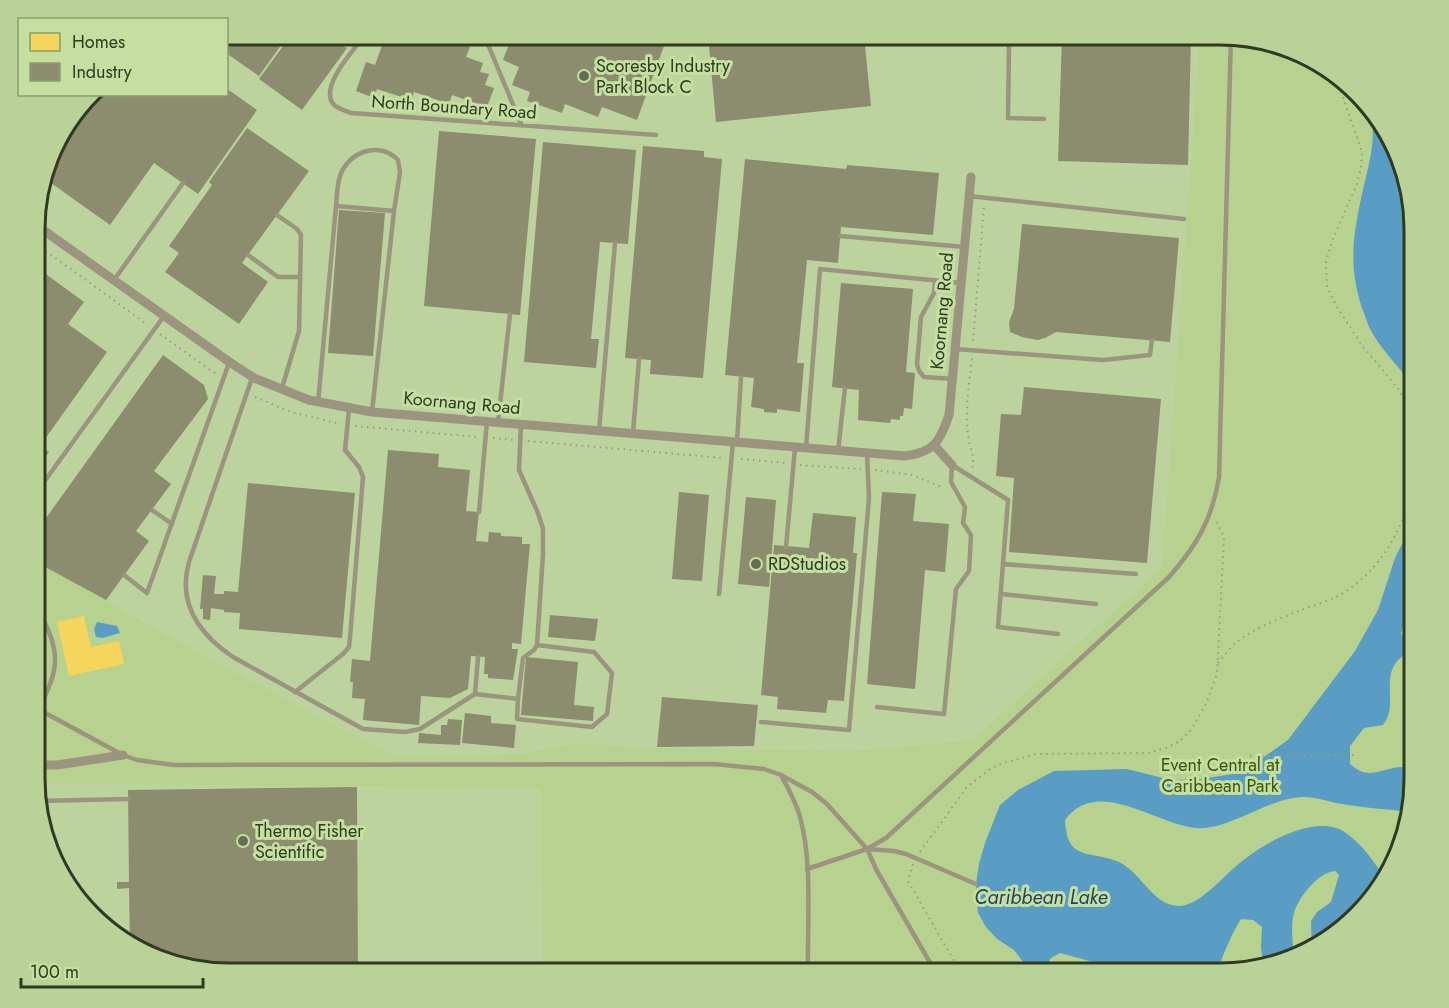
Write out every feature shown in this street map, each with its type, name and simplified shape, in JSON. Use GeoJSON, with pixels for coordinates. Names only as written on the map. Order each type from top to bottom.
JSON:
{"type":"FeatureCollection","features":[{"type":"Feature","properties":{"kind":"street","name":"Koornang Road"},"geometry":{"type":"LineString","coordinates":[[45,231],[252,377],[318,403],[372,412],[905,456],[919,454],[930,449],[942,434],[950,415],[971,177]]}},
{"type":"Feature","properties":{"kind":"street"},"geometry":{"type":"LineString","coordinates":[[934,445],[952,465]]}},
{"type":"Feature","properties":{"kind":"street"},"geometry":{"type":"LineString","coordinates":[[45,765],[123,755]]}},
{"type":"Feature","properties":{"kind":"lane","name":"North Boundary Road"},"geometry":{"type":"LineString","coordinates":[[357,45],[330,88],[331,100],[339,108],[358,114],[656,135]]}},
{"type":"Feature","properties":{"kind":"lane"},"geometry":{"type":"LineString","coordinates":[[488,45],[522,126]]}},
{"type":"Feature","properties":{"kind":"lane"},"geometry":{"type":"LineString","coordinates":[[1009,45],[1008,118],[1044,119]]}},
{"type":"Feature","properties":{"kind":"lane"},"geometry":{"type":"LineString","coordinates":[[807,869],[867,849],[886,838],[907,820],[1169,577],[1193,548],[1211,513],[1216,497],[1219,466],[1231,45]]}},
{"type":"Feature","properties":{"kind":"lane"},"geometry":{"type":"LineString","coordinates":[[318,403],[340,176],[348,163],[363,151],[380,150],[395,156],[400,166],[372,412]]}},
{"type":"Feature","properties":{"kind":"lane"},"geometry":{"type":"LineString","coordinates":[[114,280],[183,183]]}},
{"type":"Feature","properties":{"kind":"lane"},"geometry":{"type":"LineString","coordinates":[[969,196],[1184,219]]}},
{"type":"Feature","properties":{"kind":"lane"},"geometry":{"type":"LineString","coordinates":[[336,206],[394,211]]}},
{"type":"Feature","properties":{"kind":"lane"},"geometry":{"type":"LineString","coordinates":[[277,215],[300,232],[298,337],[281,390]]}},
{"type":"Feature","properties":{"kind":"lane"},"geometry":{"type":"LineString","coordinates":[[840,236],[964,247]]}},
{"type":"Feature","properties":{"kind":"lane"},"geometry":{"type":"LineString","coordinates":[[599,431],[615,243]]}},
{"type":"Feature","properties":{"kind":"lane"},"geometry":{"type":"LineString","coordinates":[[248,255],[278,277],[300,278]]}},
{"type":"Feature","properties":{"kind":"lane"},"geometry":{"type":"LineString","coordinates":[[806,448],[820,269],[961,283]]}},
{"type":"Feature","properties":{"kind":"lane"},"geometry":{"type":"LineString","coordinates":[[935,280],[934,293],[921,317],[917,364],[924,377],[953,379]]}},
{"type":"Feature","properties":{"kind":"lane"},"geometry":{"type":"LineString","coordinates":[[498,422],[510,314]]}},
{"type":"Feature","properties":{"kind":"lane"},"geometry":{"type":"LineString","coordinates":[[45,480],[164,315]]}},
{"type":"Feature","properties":{"kind":"lane"},"geometry":{"type":"LineString","coordinates":[[955,349],[1103,360],[1150,356],[1152,340]]}},
{"type":"Feature","properties":{"kind":"lane"},"geometry":{"type":"LineString","coordinates":[[633,434],[639,359]]}},
{"type":"Feature","properties":{"kind":"lane"},"geometry":{"type":"LineString","coordinates":[[124,575],[147,593],[230,362]]}},
{"type":"Feature","properties":{"kind":"lane"},"geometry":{"type":"LineString","coordinates":[[252,377],[185,576],[184,591],[196,620],[214,643],[233,657],[363,729],[405,732],[420,729],[475,694],[518,699]]}},
{"type":"Feature","properties":{"kind":"lane"},"geometry":{"type":"LineString","coordinates":[[719,594],[741,377]]}},
{"type":"Feature","properties":{"kind":"lane"},"geometry":{"type":"LineString","coordinates":[[838,451],[845,388]]}},
{"type":"Feature","properties":{"kind":"lane"},"geometry":{"type":"LineString","coordinates":[[295,692],[343,654],[349,647],[351,638],[363,477],[359,467],[345,450],[350,409]]}},
{"type":"Feature","properties":{"kind":"lane"},"geometry":{"type":"LineString","coordinates":[[479,512],[487,421]]}},
{"type":"Feature","properties":{"kind":"lane"},"geometry":{"type":"LineString","coordinates":[[521,424],[519,470],[541,520],[543,554],[537,645],[523,658],[517,719],[592,727],[607,714],[612,673],[598,655],[589,650],[537,645]]}},
{"type":"Feature","properties":{"kind":"lane"},"geometry":{"type":"LineString","coordinates":[[786,547],[795,447]]}},
{"type":"Feature","properties":{"kind":"lane"},"geometry":{"type":"LineString","coordinates":[[761,722],[849,730],[869,498],[867,453]]}},
{"type":"Feature","properties":{"kind":"lane"},"geometry":{"type":"LineString","coordinates":[[877,707],[944,714],[956,589],[969,571],[971,535],[963,523],[965,507],[951,482],[952,465],[1008,500],[998,627],[1058,634]]}},
{"type":"Feature","properties":{"kind":"lane"},"geometry":{"type":"LineString","coordinates":[[152,510],[172,524]]}},
{"type":"Feature","properties":{"kind":"lane"},"geometry":{"type":"LineString","coordinates":[[1003,564],[1136,574]]}},
{"type":"Feature","properties":{"kind":"lane"},"geometry":{"type":"LineString","coordinates":[[1001,594],[1096,604]]}},
{"type":"Feature","properties":{"kind":"lane"},"geometry":{"type":"LineString","coordinates":[[45,622],[52,635],[55,655],[54,674],[45,696]]}},
{"type":"Feature","properties":{"kind":"lane"},"geometry":{"type":"LineString","coordinates":[[475,694],[478,657]]}},
{"type":"Feature","properties":{"kind":"lane"},"geometry":{"type":"LineString","coordinates":[[45,713],[123,755],[136,760],[174,765],[714,764],[764,769],[805,788],[827,804],[867,849],[877,871],[930,963]]}},
{"type":"Feature","properties":{"kind":"lane"},"geometry":{"type":"LineString","coordinates":[[781,775],[800,816],[805,841],[808,963]]}},
{"type":"Feature","properties":{"kind":"lane"},"geometry":{"type":"LineString","coordinates":[[47,801],[129,799]]}},
{"type":"Feature","properties":{"kind":"lane"},"geometry":{"type":"LineString","coordinates":[[867,849],[894,851],[976,884]]}},
{"type":"Feature","properties":{"kind":"path"},"geometry":{"type":"LineString","coordinates":[[1340,90],[1362,152],[1357,184],[1332,241],[1326,262],[1327,287],[1361,344],[1400,391],[1404,400]]}},
{"type":"Feature","properties":{"kind":"path"},"geometry":{"type":"LineString","coordinates":[[955,963],[908,881],[908,876],[915,858],[967,787],[1003,762],[1036,754],[1147,753],[1166,748],[1180,741],[1191,730],[1206,704],[1217,674],[1224,537],[1211,513]]}},
{"type":"Feature","properties":{"kind":"path"},"geometry":{"type":"LineString","coordinates":[[1218,663],[1234,645],[1246,636],[1296,612],[1336,597],[1356,584],[1372,569],[1391,544],[1404,514]]}},
{"type":"Feature","properties":{"kind":"path"},"geometry":{"type":"LineString","coordinates":[[1250,756],[1358,755]]}},
{"type":"Feature","properties":{"kind":"shaded area"},"geometry":{"type":"Polygon","coordinates":[[[228,45],[1199,45],[1162,567],[973,740],[855,751],[647,748],[579,743],[520,754],[394,756],[219,664],[45,567],[45,229],[47,205],[51,181],[59,158],[83,117],[103,96],[228,96],[228,45]]]}},
{"type":"Feature","properties":{"kind":"shaded area"},"geometry":{"type":"Polygon","coordinates":[[[45,783],[541,787],[543,963],[217,963],[170,953],[147,944],[117,925],[83,891],[59,850],[51,827],[45,791],[45,783]]]}},
{"type":"Feature","properties":{"kind":"green space","name":"Event Central at Caribbean Park"},"geometry":{"type":"Polygon","coordinates":[[[1199,45],[1232,45],[1268,51],[1291,59],[1332,83],[1366,117],[1390,158],[1398,181],[1404,217],[1404,791],[1398,827],[1390,850],[1366,891],[1332,925],[1302,944],[1279,953],[1232,963],[543,963],[541,788],[45,783],[45,567],[219,664],[394,756],[520,754],[579,743],[647,748],[855,751],[973,740],[1162,567],[1199,45]]]}},
{"type":"Feature","properties":{"kind":"water"},"geometry":{"type":"Polygon","coordinates":[[[1372,127],[1390,158],[1398,181],[1404,217],[1404,375],[1370,329],[1357,291],[1353,261],[1355,232],[1373,140],[1372,127]]]}},
{"type":"Feature","properties":{"kind":"water","name":"Caribbean Lake"},"geometry":{"type":"Polygon","coordinates":[[[1404,540],[1404,625],[1401,634],[1404,637],[1404,655],[1394,666],[1391,675],[1388,716],[1383,725],[1364,728],[1350,746],[1350,764],[1368,773],[1404,767],[1401,811],[1301,797],[1274,803],[1221,825],[1196,828],[1180,825],[1127,806],[1110,802],[1093,802],[1078,808],[1065,820],[1069,841],[1079,851],[1123,864],[1162,900],[1170,905],[1180,906],[1195,901],[1245,859],[1272,841],[1304,829],[1319,826],[1334,827],[1358,843],[1379,870],[1366,891],[1350,909],[1332,925],[1312,938],[1311,921],[1317,912],[1331,902],[1339,875],[1335,871],[1329,872],[1304,893],[1296,907],[1292,929],[1293,947],[1262,957],[1262,927],[1253,920],[1241,919],[1221,963],[1096,963],[1060,953],[1051,958],[1048,963],[1023,963],[1014,950],[997,939],[986,927],[978,913],[976,884],[985,843],[1000,805],[1018,790],[1054,771],[1127,769],[1171,780],[1201,779],[1233,774],[1264,757],[1288,740],[1355,651],[1378,610],[1395,558],[1404,540]]]}},
{"type":"Feature","properties":{"kind":"water"},"geometry":{"type":"Polygon","coordinates":[[[97,622],[117,626],[120,633],[102,638],[96,637],[94,629],[97,622]]]}},
{"type":"Feature","properties":{"kind":"building: Homes"},"geometry":{"type":"Polygon","coordinates":[[[84,616],[91,647],[119,641],[124,664],[69,676],[57,622],[84,616]]]}},
{"type":"Feature","properties":{"kind":"building: Industry"},"geometry":{"type":"Polygon","coordinates":[[[228,45],[281,45],[259,76],[228,54],[228,45]]]}},
{"type":"Feature","properties":{"kind":"building: Industry"},"geometry":{"type":"Polygon","coordinates":[[[284,45],[341,45],[347,48],[302,110],[259,79],[284,45]]]}},
{"type":"Feature","properties":{"kind":"building: Industry"},"geometry":{"type":"Polygon","coordinates":[[[382,45],[464,45],[470,47],[466,57],[483,63],[480,72],[489,74],[485,85],[494,88],[487,107],[452,95],[449,104],[414,92],[411,100],[377,89],[374,98],[356,91],[366,62],[375,65],[382,45]]]}},
{"type":"Feature","properties":{"kind":"building: Industry","name":"Scoresby Industry Park Block C"},"geometry":{"type":"Polygon","coordinates":[[[509,45],[664,45],[637,120],[602,107],[598,117],[565,104],[562,113],[527,101],[530,92],[512,85],[519,67],[503,60],[509,45]]]}},
{"type":"Feature","properties":{"kind":"building: Industry"},"geometry":{"type":"Polygon","coordinates":[[[709,45],[865,45],[871,106],[716,122],[709,45]]]}},
{"type":"Feature","properties":{"kind":"building: Industry"},"geometry":{"type":"Polygon","coordinates":[[[1062,45],[1191,45],[1188,165],[1058,161],[1062,45]]]}},
{"type":"Feature","properties":{"kind":"building: Industry"},"geometry":{"type":"Polygon","coordinates":[[[228,89],[257,110],[198,194],[154,163],[110,225],[51,183],[59,158],[70,137],[83,117],[103,96],[228,96],[228,89]]]}},
{"type":"Feature","properties":{"kind":"building: Industry"},"geometry":{"type":"Polygon","coordinates":[[[247,128],[309,171],[242,263],[268,282],[239,324],[165,272],[179,253],[169,246],[212,185],[209,182],[247,128]]]}},
{"type":"Feature","properties":{"kind":"building: Industry"},"geometry":{"type":"Polygon","coordinates":[[[439,131],[536,139],[520,315],[424,306],[439,131]]]}},
{"type":"Feature","properties":{"kind":"building: Industry"},"geometry":{"type":"Polygon","coordinates":[[[543,142],[636,150],[628,244],[600,242],[591,339],[599,339],[596,368],[524,362],[543,142]]]}},
{"type":"Feature","properties":{"kind":"building: Industry"},"geometry":{"type":"Polygon","coordinates":[[[643,146],[704,151],[704,157],[722,159],[703,378],[650,374],[651,360],[625,358],[643,146]]]}},
{"type":"Feature","properties":{"kind":"building: Industry"},"geometry":{"type":"Polygon","coordinates":[[[745,159],[846,169],[847,165],[939,173],[933,235],[841,227],[838,263],[807,260],[797,363],[804,363],[800,412],[777,409],[777,413],[764,412],[764,409],[751,407],[754,378],[725,375],[745,159]]]}},
{"type":"Feature","properties":{"kind":"building: Industry"},"geometry":{"type":"Polygon","coordinates":[[[339,210],[385,213],[373,356],[328,353],[339,210]]]}},
{"type":"Feature","properties":{"kind":"building: Industry"},"geometry":{"type":"Polygon","coordinates":[[[1022,224],[1179,238],[1170,342],[1056,332],[1038,340],[1010,332],[1009,322],[1014,309],[1022,224]]]}},
{"type":"Feature","properties":{"kind":"building: Industry"},"geometry":{"type":"Polygon","coordinates":[[[45,273],[84,302],[68,324],[107,352],[45,439],[45,273]]]}},
{"type":"Feature","properties":{"kind":"building: Industry"},"geometry":{"type":"Polygon","coordinates":[[[841,283],[913,289],[906,372],[915,373],[912,409],[904,408],[900,420],[891,419],[890,423],[858,420],[859,390],[832,387],[841,283]]]}},
{"type":"Feature","properties":{"kind":"building: Industry"},"geometry":{"type":"Polygon","coordinates":[[[163,355],[204,385],[208,399],[154,471],[171,484],[136,531],[149,541],[106,600],[45,567],[45,519],[163,355]]]}},
{"type":"Feature","properties":{"kind":"building: Industry"},"geometry":{"type":"Polygon","coordinates":[[[1024,387],[1161,399],[1147,563],[1009,552],[1014,478],[996,476],[1001,414],[1021,415],[1024,387]]]}},
{"type":"Feature","properties":{"kind":"building: Industry"},"geometry":{"type":"Polygon","coordinates":[[[388,450],[439,454],[438,467],[470,470],[466,511],[479,512],[476,541],[488,542],[489,532],[501,533],[501,536],[522,537],[522,544],[530,544],[521,644],[512,643],[512,649],[518,649],[513,680],[488,678],[488,674],[484,674],[485,657],[471,656],[468,689],[450,698],[421,696],[419,725],[363,720],[365,699],[352,698],[353,682],[350,682],[352,659],[370,661],[388,450]]]}},
{"type":"Feature","properties":{"kind":"building: Industry"},"geometry":{"type":"Polygon","coordinates":[[[248,483],[355,493],[342,638],[239,629],[240,613],[211,608],[210,620],[203,619],[203,609],[200,609],[203,575],[216,576],[214,594],[224,594],[224,591],[238,592],[248,483]]]}},
{"type":"Feature","properties":{"kind":"building: Industry"},"geometry":{"type":"Polygon","coordinates":[[[679,492],[709,495],[702,581],[672,579],[679,492]]]}},
{"type":"Feature","properties":{"kind":"building: Industry"},"geometry":{"type":"Polygon","coordinates":[[[882,492],[916,494],[913,521],[949,524],[945,572],[925,570],[915,689],[867,684],[882,492]]]}},
{"type":"Feature","properties":{"kind":"building: Industry"},"geometry":{"type":"Polygon","coordinates":[[[746,497],[776,500],[769,587],[738,584],[746,497]]]}},
{"type":"Feature","properties":{"kind":"building: Industry"},"geometry":{"type":"Polygon","coordinates":[[[813,513],[856,517],[853,553],[857,553],[844,701],[828,700],[826,713],[777,709],[778,697],[761,695],[774,545],[809,548],[813,513]]]}},
{"type":"Feature","properties":{"kind":"building: Industry"},"geometry":{"type":"Polygon","coordinates":[[[550,615],[598,619],[595,641],[548,637],[550,615]]]}},
{"type":"Feature","properties":{"kind":"building: Industry"},"geometry":{"type":"Polygon","coordinates":[[[526,657],[578,662],[574,705],[594,707],[593,721],[521,715],[526,657]]]}},
{"type":"Feature","properties":{"kind":"building: Industry"},"geometry":{"type":"Polygon","coordinates":[[[662,697],[758,705],[754,746],[657,747],[662,697]]]}},
{"type":"Feature","properties":{"kind":"building: Industry"},"geometry":{"type":"Polygon","coordinates":[[[465,713],[491,716],[491,723],[516,725],[514,748],[462,743],[465,713]]]}},
{"type":"Feature","properties":{"kind":"building: Industry"},"geometry":{"type":"Polygon","coordinates":[[[448,719],[462,720],[460,745],[418,743],[419,733],[441,735],[441,725],[447,725],[448,719]]]}},
{"type":"Feature","properties":{"kind":"building: Industry","name":"Thermo Fisher Scientific"},"geometry":{"type":"Polygon","coordinates":[[[357,787],[358,963],[217,963],[170,953],[147,944],[130,934],[129,888],[117,889],[117,882],[129,882],[128,790],[357,787]]]}},
{"type":"Feature","properties":{"kind":"place","name":"Scoresby Industry Park Block C"},"geometry":{"type":"Point","coordinates":[584,76]}},
{"type":"Feature","properties":{"kind":"place","name":"RDStudios"},"geometry":{"type":"Point","coordinates":[756,564]}},
{"type":"Feature","properties":{"kind":"place","name":"Thermo Fisher Scientific"},"geometry":{"type":"Point","coordinates":[243,841]}}]}
